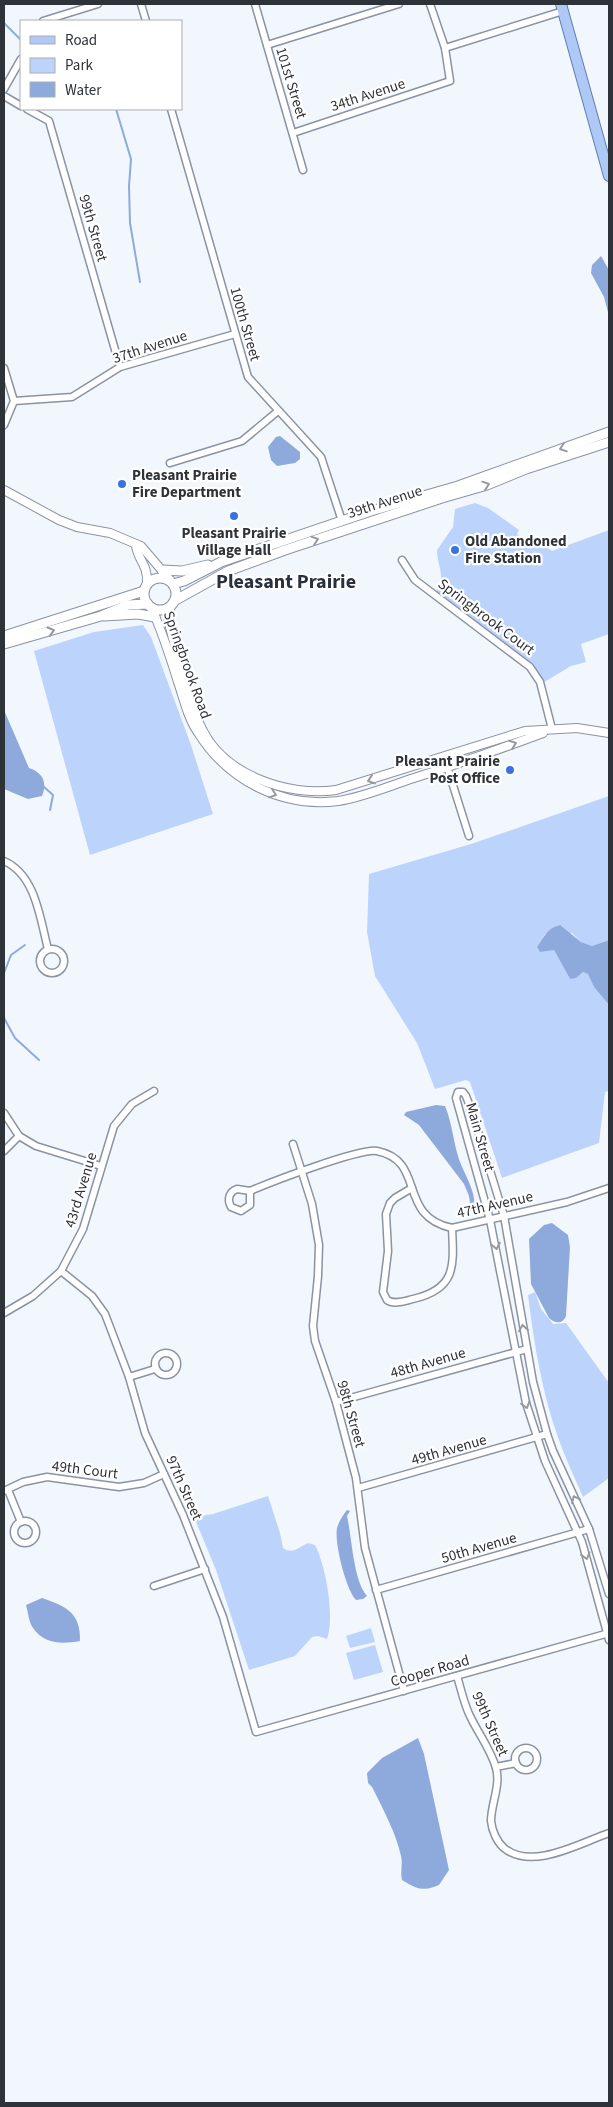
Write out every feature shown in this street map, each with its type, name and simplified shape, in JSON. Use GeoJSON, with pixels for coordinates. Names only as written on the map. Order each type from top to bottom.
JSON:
{"type":"FeatureCollection","features":[{"type":"Feature","properties":{"kind":"main road"},"geometry":{"type":"LineString","coordinates":[[562,8],[609,176]]}},
{"type":"Feature","properties":{"kind":"main road","name":"39th Avenue"},"geometry":{"type":"LineString","coordinates":[[173,603],[228,572],[285,550],[487,485],[587,445],[609,432]]}},
{"type":"Feature","properties":{"kind":"main road","name":"39th Avenue"},"geometry":{"type":"LineString","coordinates":[[172,583],[184,581],[221,562],[342,521],[587,445],[609,442]]}},
{"type":"Feature","properties":{"kind":"main road"},"geometry":{"type":"LineString","coordinates":[[162,570],[182,571],[221,562]]}},
{"type":"Feature","properties":{"kind":"main road"},"geometry":{"type":"LineString","coordinates":[[4,636],[146,587],[156,578],[161,577],[172,583],[176,590],[173,603],[161,610],[149,605],[128,605],[101,616],[4,644]]}},
{"type":"Feature","properties":{"kind":"main road"},"geometry":{"type":"LineString","coordinates":[[146,587],[144,598],[149,605]]}},
{"type":"Feature","properties":{"kind":"main road"},"geometry":{"type":"LineString","coordinates":[[101,616],[138,614],[155,617]]}},
{"type":"Feature","properties":{"kind":"street"},"geometry":{"type":"LineString","coordinates":[[46,20],[98,4]]}},
{"type":"Feature","properties":{"kind":"street"},"geometry":{"type":"LineString","coordinates":[[141,4],[146,20]]}},
{"type":"Feature","properties":{"kind":"street","name":"101st Street"},"geometry":{"type":"LineString","coordinates":[[255,4],[303,170]]}},
{"type":"Feature","properties":{"kind":"street"},"geometry":{"type":"LineString","coordinates":[[267,45],[399,4]]}},
{"type":"Feature","properties":{"kind":"street"},"geometry":{"type":"LineString","coordinates":[[430,4],[445,48],[562,8]]}},
{"type":"Feature","properties":{"kind":"street","name":"34th Avenue"},"geometry":{"type":"LineString","coordinates":[[293,133],[450,81],[445,48]]}},
{"type":"Feature","properties":{"kind":"street"},"geometry":{"type":"LineString","coordinates":[[4,89],[20,61]]}},
{"type":"Feature","properties":{"kind":"street"},"geometry":{"type":"LineString","coordinates":[[4,96],[20,105]]}},
{"type":"Feature","properties":{"kind":"street","name":"99th Street"},"geometry":{"type":"LineString","coordinates":[[29,110],[49,121],[120,367]]}},
{"type":"Feature","properties":{"kind":"street","name":"100th Street"},"geometry":{"type":"LineString","coordinates":[[171,110],[248,376],[321,458],[342,521]]}},
{"type":"Feature","properties":{"kind":"street","name":"37th Avenue"},"geometry":{"type":"LineString","coordinates":[[14,400],[72,397],[120,367],[235,334]]}},
{"type":"Feature","properties":{"kind":"street"},"geometry":{"type":"LineString","coordinates":[[4,368],[14,400],[4,425]]}},
{"type":"Feature","properties":{"kind":"street"},"geometry":{"type":"LineString","coordinates":[[170,463],[242,441],[278,411]]}},
{"type":"Feature","properties":{"kind":"street"},"geometry":{"type":"LineString","coordinates":[[4,490],[58,520],[77,527],[110,533],[141,546],[172,583]]}},
{"type":"Feature","properties":{"kind":"street"},"geometry":{"type":"LineString","coordinates":[[136,545],[136,551],[148,572],[146,587]]}},
{"type":"Feature","properties":{"kind":"street","name":"Springbrook Court"},"geometry":{"type":"LineString","coordinates":[[402,560],[415,580],[530,667],[540,682],[552,729]]}},
{"type":"Feature","properties":{"kind":"street","name":"Springbrook Road"},"geometry":{"type":"LineString","coordinates":[[173,603],[168,617],[169,623],[202,729],[220,754],[255,778],[284,788],[322,792],[352,786],[525,731],[577,728],[609,733]]}},
{"type":"Feature","properties":{"kind":"street","name":"Springbrook Road"},"geometry":{"type":"LineString","coordinates":[[149,605],[155,617],[189,715],[198,733],[225,766],[241,778],[261,790],[291,800],[339,801],[447,768],[552,729]]}},
{"type":"Feature","properties":{"kind":"street"},"geometry":{"type":"LineString","coordinates":[[444,757],[469,836]]}},
{"type":"Feature","properties":{"kind":"street"},"geometry":{"type":"LineString","coordinates":[[4,860],[13,865],[32,890],[48,949]]}},
{"type":"Feature","properties":{"kind":"street"},"geometry":{"type":"LineString","coordinates":[[48,949],[56,949],[64,957],[62,969],[55,973],[46,972],[41,966],[40,958],[48,949]]}},
{"type":"Feature","properties":{"kind":"street","name":"43rd Avenue"},"geometry":{"type":"LineString","coordinates":[[4,1313],[33,1296],[61,1271],[83,1230],[114,1126],[132,1104],[154,1091]]}},
{"type":"Feature","properties":{"kind":"street","name":"Main Street"},"geometry":{"type":"LineString","coordinates":[[609,1594],[589,1529],[547,1434],[526,1349],[504,1216],[472,1112],[466,1096],[462,1092],[458,1092],[456,1098],[490,1220],[514,1352],[526,1403],[536,1438],[556,1487],[578,1533],[609,1636]]}},
{"type":"Feature","properties":{"kind":"street"},"geometry":{"type":"LineString","coordinates":[[4,1113],[19,1136],[36,1146],[102,1166]]}},
{"type":"Feature","properties":{"kind":"street"},"geometry":{"type":"LineString","coordinates":[[4,1152],[19,1136]]}},
{"type":"Feature","properties":{"kind":"street","name":"98th Street"},"geometry":{"type":"LineString","coordinates":[[292,1144],[314,1214],[319,1245],[313,1326],[315,1341],[336,1402],[358,1488],[362,1533],[404,1691]]}},
{"type":"Feature","properties":{"kind":"street","name":"47th Avenue"},"geometry":{"type":"LineString","coordinates":[[250,1191],[354,1154],[376,1151],[398,1161],[407,1173],[423,1213],[434,1223],[452,1228],[578,1199],[609,1188]]}},
{"type":"Feature","properties":{"kind":"street"},"geometry":{"type":"LineString","coordinates":[[412,1188],[390,1203],[386,1214],[388,1251],[383,1292],[387,1300],[394,1303],[416,1299],[434,1293],[444,1285],[452,1272],[452,1228]]}},
{"type":"Feature","properties":{"kind":"street","name":"97th Street"},"geometry":{"type":"LineString","coordinates":[[61,1271],[99,1304],[105,1314],[129,1377],[145,1433],[183,1515],[223,1617],[256,1732]]}},
{"type":"Feature","properties":{"kind":"street","name":"48th Avenue"},"geometry":{"type":"LineString","coordinates":[[336,1402],[526,1349]]}},
{"type":"Feature","properties":{"kind":"street"},"geometry":{"type":"LineString","coordinates":[[129,1377],[155,1369]]}},
{"type":"Feature","properties":{"kind":"street","name":"49th Avenue"},"geometry":{"type":"LineString","coordinates":[[358,1488],[547,1434]]}},
{"type":"Feature","properties":{"kind":"street","name":"49th Court"},"geometry":{"type":"LineString","coordinates":[[6,1491],[23,1482],[47,1477],[119,1487],[144,1483],[164,1474]]}},
{"type":"Feature","properties":{"kind":"street"},"geometry":{"type":"LineString","coordinates":[[6,1491],[21,1522]]}},
{"type":"Feature","properties":{"kind":"street","name":"50th Avenue"},"geometry":{"type":"LineString","coordinates":[[376,1590],[589,1529]]}},
{"type":"Feature","properties":{"kind":"street"},"geometry":{"type":"LineString","coordinates":[[154,1586],[205,1569]]}},
{"type":"Feature","properties":{"kind":"street","name":"Cooper Road"},"geometry":{"type":"LineString","coordinates":[[256,1732],[609,1636]]}},
{"type":"Feature","properties":{"kind":"street","name":"99th Street"},"geometry":{"type":"LineString","coordinates":[[457,1676],[468,1714],[496,1767],[497,1780],[491,1822],[500,1844],[515,1855],[530,1858],[543,1856],[609,1833]]}},
{"type":"Feature","properties":{"kind":"street"},"geometry":{"type":"LineString","coordinates":[[496,1767],[516,1763]]}},
{"type":"Feature","properties":{"kind":"green space"},"geometry":{"type":"Polygon","coordinates":[[[475,503],[488,508],[519,530],[517,534],[534,548],[539,541],[552,551],[609,530],[609,634],[581,644],[586,662],[571,666],[541,684],[536,674],[434,594],[441,578],[437,550],[453,527],[455,509],[475,503]]]}},
{"type":"Feature","properties":{"kind":"green space"},"geometry":{"type":"Polygon","coordinates":[[[143,625],[151,637],[191,745],[213,814],[90,855],[34,651],[94,632],[143,625]]]}},
{"type":"Feature","properties":{"kind":"green space"},"geometry":{"type":"Polygon","coordinates":[[[609,796],[609,940],[592,946],[581,942],[572,933],[545,934],[537,947],[554,950],[570,979],[583,972],[589,974],[594,987],[609,1005],[609,1091],[605,1092],[599,1143],[502,1178],[470,1082],[466,1080],[435,1089],[417,1043],[375,976],[367,932],[369,874],[471,844],[609,796]]]}},
{"type":"Feature","properties":{"kind":"green space"},"geometry":{"type":"Polygon","coordinates":[[[535,1292],[541,1309],[553,1324],[566,1323],[609,1383],[609,1478],[583,1497],[559,1440],[543,1387],[528,1295],[535,1292]]]}},
{"type":"Feature","properties":{"kind":"green space"},"geometry":{"type":"Polygon","coordinates":[[[268,1496],[283,1548],[293,1551],[308,1543],[315,1545],[326,1578],[330,1605],[329,1630],[327,1639],[318,1636],[312,1637],[295,1656],[249,1670],[216,1570],[194,1517],[213,1514],[268,1496]]]}},
{"type":"Feature","properties":{"kind":"green space"},"geometry":{"type":"Polygon","coordinates":[[[371,1628],[375,1642],[350,1648],[346,1636],[371,1628]]]}},
{"type":"Feature","properties":{"kind":"green space"},"geometry":{"type":"Polygon","coordinates":[[[375,1645],[383,1672],[354,1680],[346,1653],[375,1645]]]}},
{"type":"Feature","properties":{"kind":"water"},"geometry":{"type":"Polygon","coordinates":[[[601,256],[609,270],[609,316],[604,297],[591,273],[592,265],[601,256]]]}},
{"type":"Feature","properties":{"kind":"water"},"geometry":{"type":"Polygon","coordinates":[[[280,436],[300,452],[300,459],[295,463],[277,466],[271,460],[268,447],[276,437],[280,436]]]}},
{"type":"Feature","properties":{"kind":"water"},"geometry":{"type":"Polygon","coordinates":[[[4,710],[29,768],[43,778],[44,791],[42,796],[28,799],[4,789],[4,710]]]}},
{"type":"Feature","properties":{"kind":"water"},"geometry":{"type":"Polygon","coordinates":[[[560,925],[581,942],[592,946],[609,940],[609,1005],[594,987],[588,974],[583,972],[576,978],[570,979],[554,950],[540,952],[537,947],[544,936],[552,928],[560,925]]]}},
{"type":"Feature","properties":{"kind":"water"},"geometry":{"type":"Polygon","coordinates":[[[436,1105],[445,1106],[458,1156],[473,1196],[474,1209],[471,1209],[469,1196],[464,1184],[419,1125],[404,1115],[406,1112],[436,1105]]]}},
{"type":"Feature","properties":{"kind":"water"},"geometry":{"type":"Polygon","coordinates":[[[552,1223],[568,1235],[570,1247],[566,1316],[563,1321],[559,1322],[549,1318],[531,1284],[529,1239],[544,1225],[552,1223]]]}},
{"type":"Feature","properties":{"kind":"water"},"geometry":{"type":"Polygon","coordinates":[[[347,1510],[350,1511],[347,1516],[356,1569],[362,1589],[367,1596],[356,1600],[348,1586],[337,1544],[337,1528],[347,1510]]]}},
{"type":"Feature","properties":{"kind":"water"},"geometry":{"type":"Polygon","coordinates":[[[42,1598],[64,1607],[70,1612],[78,1623],[80,1641],[55,1642],[38,1634],[30,1623],[26,1605],[42,1598]]]}},
{"type":"Feature","properties":{"kind":"water"},"geometry":{"type":"Polygon","coordinates":[[[418,1738],[424,1754],[449,1870],[439,1885],[424,1889],[402,1880],[402,1859],[399,1847],[385,1812],[368,1783],[367,1773],[382,1758],[418,1738]]]}},
{"type":"Feature","properties":{"kind":"waterway"},"geometry":{"type":"LineString","coordinates":[[4,23],[20,39]]}},
{"type":"Feature","properties":{"kind":"waterway"},"geometry":{"type":"LineString","coordinates":[[116,110],[131,159],[129,186],[130,223],[140,282]]}},
{"type":"Feature","properties":{"kind":"waterway"},"geometry":{"type":"LineString","coordinates":[[44,787],[53,795],[50,810]]}},
{"type":"Feature","properties":{"kind":"waterway"},"geometry":{"type":"LineString","coordinates":[[4,973],[11,955],[25,945]]}},
{"type":"Feature","properties":{"kind":"waterway"},"geometry":{"type":"LineString","coordinates":[[4,1018],[15,1038],[39,1060]]}},
{"type":"Feature","properties":{"kind":"place","name":"Pleasant Prairie Fire Department"},"geometry":{"type":"Point","coordinates":[122,484]}},
{"type":"Feature","properties":{"kind":"place","name":"Pleasant Prairie Village Hall"},"geometry":{"type":"Point","coordinates":[234,516]}},
{"type":"Feature","properties":{"kind":"place","name":"Old Abandoned Fire Station"},"geometry":{"type":"Point","coordinates":[455,550]}},
{"type":"Feature","properties":{"kind":"place","name":"Pleasant Prairie Post Office"},"geometry":{"type":"Point","coordinates":[510,770]}},
{"type":"Feature","properties":{"kind":"district","name":"Pleasant Prairie"},"geometry":{"type":"Point","coordinates":[286,582]}}]}
